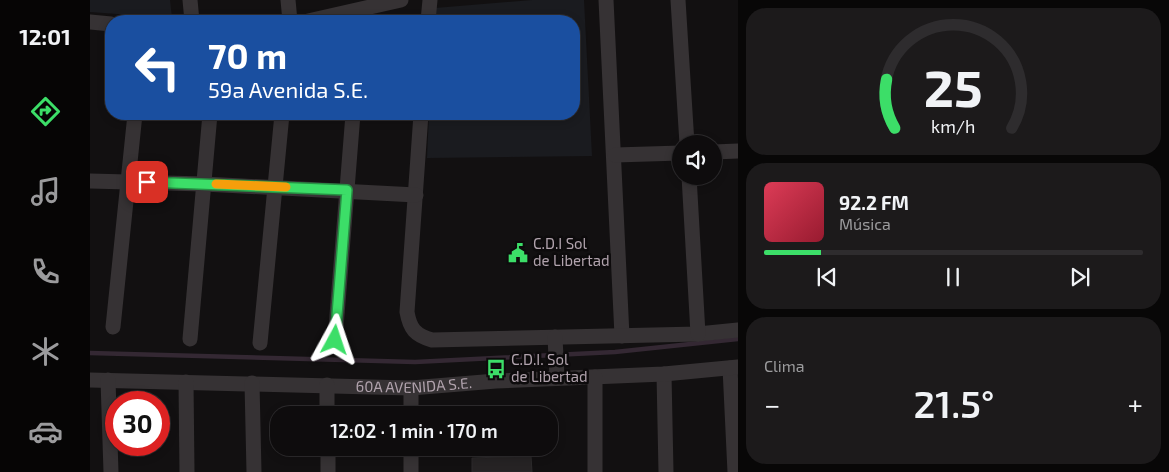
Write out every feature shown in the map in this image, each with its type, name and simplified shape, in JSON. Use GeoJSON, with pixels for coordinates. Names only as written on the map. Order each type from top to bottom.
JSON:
{"type":"FeatureCollection","features":[{"type":"Feature","properties":{"kind":"street"},"geometry":{"type":"LineString","coordinates":[[190,0],[191,15]]}},
{"type":"Feature","properties":{"kind":"street"},"geometry":{"type":"LineString","coordinates":[[288,0],[289,15]]}},
{"type":"Feature","properties":{"kind":"street"},"geometry":{"type":"LineString","coordinates":[[362,15],[382,2],[401,0]]}},
{"type":"Feature","properties":{"kind":"street"},"geometry":{"type":"LineString","coordinates":[[429,15],[430,0]]}},
{"type":"Feature","properties":{"kind":"street"},"geometry":{"type":"LineString","coordinates":[[606,0],[615,155],[622,336]]}},
{"type":"Feature","properties":{"kind":"street"},"geometry":{"type":"LineString","coordinates":[[678,0],[686,135]]}},
{"type":"Feature","properties":{"kind":"street"},"geometry":{"type":"LineString","coordinates":[[90,22],[105,23]]}},
{"type":"Feature","properties":{"kind":"street"},"geometry":{"type":"LineString","coordinates":[[113,326],[134,120]]}},
{"type":"Feature","properties":{"kind":"street"},"geometry":{"type":"LineString","coordinates":[[190,339],[209,120]]}},
{"type":"Feature","properties":{"kind":"street"},"geometry":{"type":"LineString","coordinates":[[260,343],[282,120]]}},
{"type":"Feature","properties":{"kind":"street"},"geometry":{"type":"LineString","coordinates":[[335,340],[353,120]]}},
{"type":"Feature","properties":{"kind":"street"},"geometry":{"type":"LineString","coordinates":[[421,120],[407,312],[410,327],[418,336],[432,340],[556,357],[622,336],[698,334],[738,330]]}},
{"type":"Feature","properties":{"kind":"street"},"geometry":{"type":"LineString","coordinates":[[722,152],[738,151]]}},
{"type":"Feature","properties":{"kind":"street"},"geometry":{"type":"LineString","coordinates":[[615,155],[672,153]]}},
{"type":"Feature","properties":{"kind":"street"},"geometry":{"type":"LineString","coordinates":[[90,182],[204,184],[416,195]]}},
{"type":"Feature","properties":{"kind":"street"},"geometry":{"type":"LineString","coordinates":[[689,185],[698,334]]}},
{"type":"Feature","properties":{"kind":"street","name":"60A AVENIDA S.E."},"geometry":{"type":"LineString","coordinates":[[90,380],[411,388],[556,357],[595,377],[734,368]]}},
{"type":"Feature","properties":{"kind":"street"},"geometry":{"type":"LineString","coordinates":[[734,368],[735,472]]}},
{"type":"Feature","properties":{"kind":"street"},"geometry":{"type":"LineString","coordinates":[[664,374],[666,472]]}},
{"type":"Feature","properties":{"kind":"street"},"geometry":{"type":"LineString","coordinates":[[595,377],[595,472]]}},
{"type":"Feature","properties":{"kind":"street"},"geometry":{"type":"LineString","coordinates":[[108,380],[111,472]]}},
{"type":"Feature","properties":{"kind":"street"},"geometry":{"type":"LineString","coordinates":[[186,382],[187,472]]}},
{"type":"Feature","properties":{"kind":"street"},"geometry":{"type":"LineString","coordinates":[[252,383],[254,472]]}},
{"type":"Feature","properties":{"kind":"street"},"geometry":{"type":"LineString","coordinates":[[327,385],[328,406]]}},
{"type":"Feature","properties":{"kind":"street"},"geometry":{"type":"LineString","coordinates":[[411,388],[411,406]]}},
{"type":"Feature","properties":{"kind":"street"},"geometry":{"type":"LineString","coordinates":[[328,456],[328,472]]}},
{"type":"Feature","properties":{"kind":"street"},"geometry":{"type":"LineString","coordinates":[[411,456],[411,472]]}},
{"type":"Feature","properties":{"kind":"shaded area"},"geometry":{"type":"Polygon","coordinates":[[[90,0],[170,0],[172,15],[131,15],[90,12],[90,0]]]}},
{"type":"Feature","properties":{"kind":"shaded area"},"geometry":{"type":"Polygon","coordinates":[[[532,0],[584,0],[592,156],[427,158],[429,120],[580,120],[580,15],[434,15],[435,8],[532,0]]]}},
{"type":"Feature","properties":{"kind":"building"},"geometry":{"type":"Polygon","coordinates":[[[531,456],[532,472],[472,472],[472,458],[531,456]]]}},
{"type":"Feature","properties":{"kind":"waterway"},"geometry":{"type":"LineString","coordinates":[[90,353],[415,362],[615,352],[738,339]]}},
{"type":"Feature","properties":{"kind":"slow traffic"},"geometry":{"type":"LineString","coordinates":[[216,184],[286,187]]}},
{"type":"Feature","properties":{"kind":"place","name":"C.D.I Sol de Libertad"},"geometry":{"type":"Point","coordinates":[518,253]}},
{"type":"Feature","properties":{"kind":"place","name":"C.D.I. Sol de Libertad"},"geometry":{"type":"Point","coordinates":[496,369]}},
{"type":"Feature","properties":{"kind":"route"},"geometry":{"type":"LineString","coordinates":[[147,182],[347,190],[335,340]]}}]}
